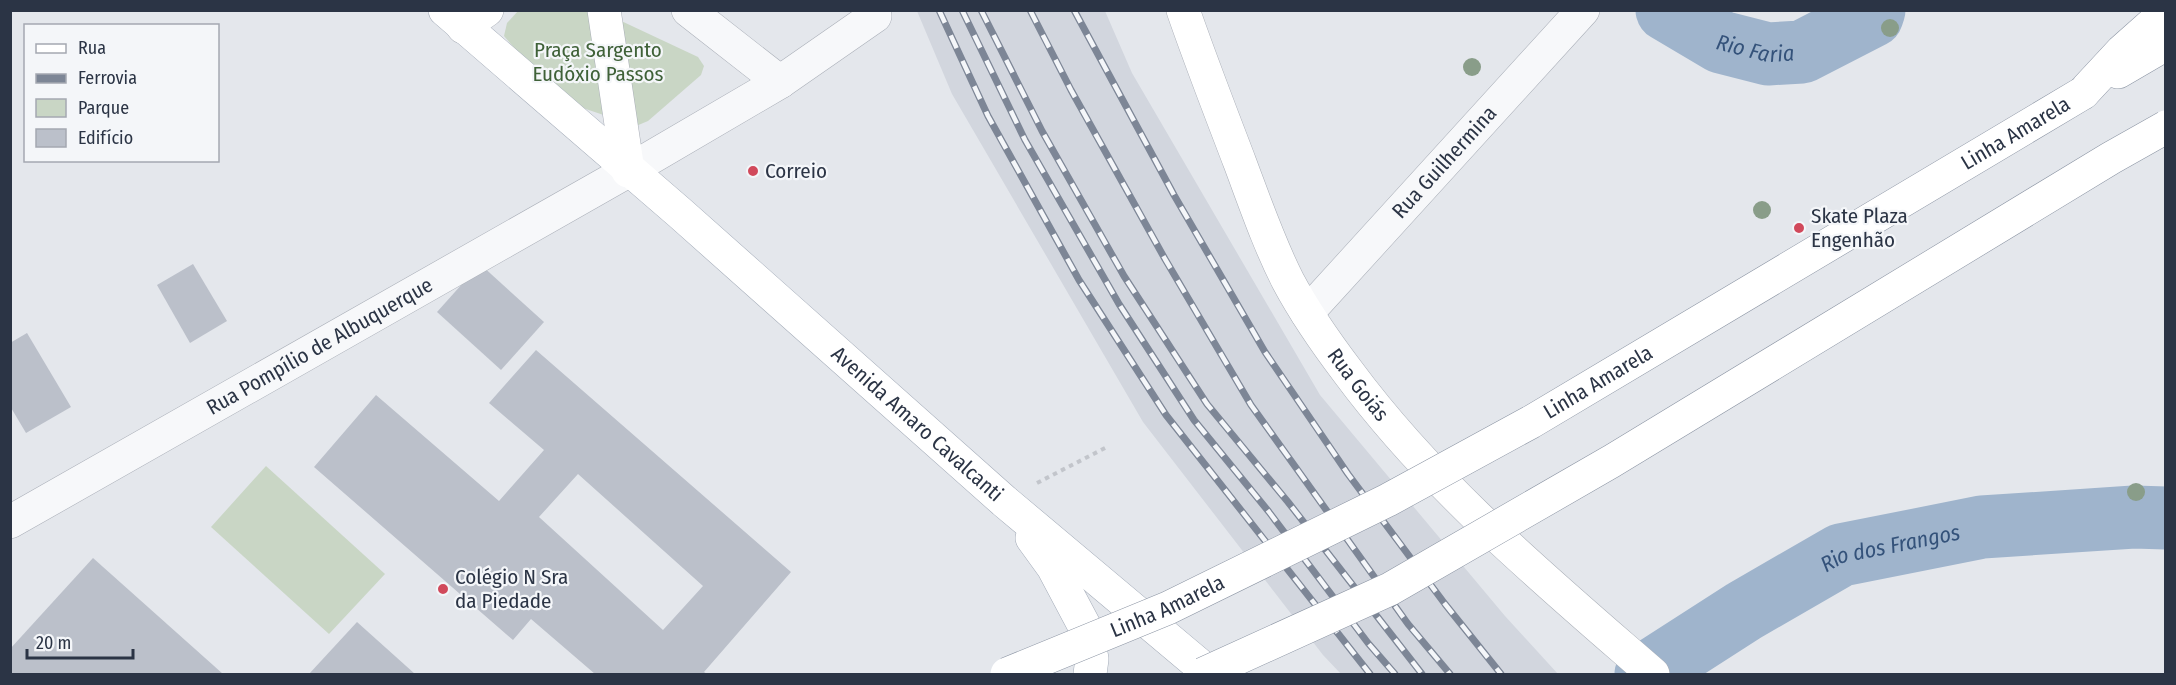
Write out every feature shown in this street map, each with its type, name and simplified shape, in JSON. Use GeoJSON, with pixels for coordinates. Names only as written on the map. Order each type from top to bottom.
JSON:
{"type":"FeatureCollection","features":[{"type":"Feature","properties":{"kind":"main road"},"geometry":{"type":"LineString","coordinates":[[604,10],[628,171]]}},
{"type":"Feature","properties":{"kind":"main road"},"geometry":{"type":"LineString","coordinates":[[2083,93],[2122,51],[2166,12]]}},
{"type":"Feature","properties":{"kind":"main road","name":"Avenida Amaro Cavalcanti"},"geometry":{"type":"LineString","coordinates":[[465,16],[628,171],[680,213],[1004,501],[1210,675]]}},
{"type":"Feature","properties":{"kind":"main road","name":"Rua Goiás"},"geometry":{"type":"LineString","coordinates":[[1188,23],[1261,218],[1287,280],[1307,313],[1368,399],[1412,451],[1468,509],[1653,675]]}},
{"type":"Feature","properties":{"kind":"main road","name":"Linha Amarela"},"geometry":{"type":"LineString","coordinates":[[1007,675],[1168,608],[1388,501],[1531,422],[2166,44]]}},
{"type":"Feature","properties":{"kind":"main road"},"geometry":{"type":"LineString","coordinates":[[1203,675],[1400,584],[1612,461],[2111,158],[2166,127]]}},
{"type":"Feature","properties":{"kind":"main road"},"geometry":{"type":"LineString","coordinates":[[1004,501],[1053,567],[1088,631],[1092,659],[1090,675]]}},
{"type":"Feature","properties":{"kind":"street"},"geometry":{"type":"LineString","coordinates":[[688,10],[780,82]]}},
{"type":"Feature","properties":{"kind":"street","name":"Rua Guilhermina"},"geometry":{"type":"LineString","coordinates":[[1307,313],[1583,10]]}},
{"type":"Feature","properties":{"kind":"street"},"geometry":{"type":"LineString","coordinates":[[628,171],[780,82],[875,16]]}},
{"type":"Feature","properties":{"kind":"street","name":"Rua Pompílio de Albuquerque"},"geometry":{"type":"LineString","coordinates":[[10,522],[628,171]]}},
{"type":"Feature","properties":{"kind":"path"},"geometry":{"type":"LineString","coordinates":[[1004,501],[1107,447]]}},
{"type":"Feature","properties":{"kind":"shaded area"},"geometry":{"type":"Polygon","coordinates":[[[917,11],[1105,11],[1132,73],[1320,395],[1505,616],[1558,674],[1341,674],[1323,655],[1143,422],[952,94],[917,11]]]}},
{"type":"Feature","properties":{"kind":"green space","name":"Praça Sargento Eudóxio Passos"},"geometry":{"type":"Polygon","coordinates":[[[518,11],[600,11],[698,57],[704,66],[701,75],[648,121],[636,126],[577,106],[516,50],[504,36],[507,23],[518,11]]]}},
{"type":"Feature","properties":{"kind":"green space"},"geometry":{"type":"Polygon","coordinates":[[[266,466],[385,574],[329,634],[211,527],[266,466]]]}},
{"type":"Feature","properties":{"kind":"building"},"geometry":{"type":"Polygon","coordinates":[[[193,264],[227,321],[190,343],[157,285],[193,264]]]}},
{"type":"Feature","properties":{"kind":"building"},"geometry":{"type":"Polygon","coordinates":[[[480,264],[544,322],[501,370],[437,312],[480,264]]]}},
{"type":"Feature","properties":{"kind":"building"},"geometry":{"type":"Polygon","coordinates":[[[27,333],[71,407],[26,433],[10,406],[10,343],[27,333]]]}},
{"type":"Feature","properties":{"kind":"building"},"geometry":{"type":"Polygon","coordinates":[[[536,350],[791,572],[704,672],[707,674],[595,674],[531,619],[513,640],[314,467],[376,395],[499,501],[544,450],[489,403],[536,350]],[[578,474],[539,517],[663,630],[703,586],[578,474]]]}},
{"type":"Feature","properties":{"kind":"building"},"geometry":{"type":"Polygon","coordinates":[[[93,558],[223,674],[10,674],[10,649],[93,558]]]}},
{"type":"Feature","properties":{"kind":"building"},"geometry":{"type":"Polygon","coordinates":[[[357,622],[415,674],[309,674],[357,622]]]}},
{"type":"Feature","properties":{"kind":"waterway","name":"Rio Faria"},"geometry":{"type":"LineString","coordinates":[[1667,10],[1721,42],[1768,54],[1802,52],[1872,16],[1874,10]]}},
{"type":"Feature","properties":{"kind":"waterway","name":"Rio dos Frangos"},"geometry":{"type":"LineString","coordinates":[[1646,674],[1744,611],[1841,555],[1982,527],[2134,517],[2166,518]]}},
{"type":"Feature","properties":{"kind":"railway"},"geometry":{"type":"LineString","coordinates":[[939,10],[988,116],[1079,280],[1166,415],[1370,674]]}},
{"type":"Feature","properties":{"kind":"railway"},"geometry":{"type":"LineString","coordinates":[[962,10],[1025,140],[1119,304],[1194,420],[1269,512],[1368,643],[1395,674]]}},
{"type":"Feature","properties":{"kind":"railway"},"geometry":{"type":"LineString","coordinates":[[981,10],[1042,131],[1124,276],[1207,404],[1288,502],[1422,674]]}},
{"type":"Feature","properties":{"kind":"railway"},"geometry":{"type":"LineString","coordinates":[[1030,10],[1071,90],[1165,259],[1251,405],[1408,624],[1450,674]]}},
{"type":"Feature","properties":{"kind":"railway"},"geometry":{"type":"LineString","coordinates":[[1074,10],[1174,195],[1265,352],[1348,474],[1445,604],[1501,674]]}},
{"type":"Feature","properties":{"kind":"place","name":"Correio"},"geometry":{"type":"Point","coordinates":[753,171]}},
{"type":"Feature","properties":{"kind":"place","name":"Skate Plaza Engenhão"},"geometry":{"type":"Point","coordinates":[1799,228]}},
{"type":"Feature","properties":{"kind":"place","name":"Colégio N Sra da Piedade"},"geometry":{"type":"Point","coordinates":[443,589]}}]}
